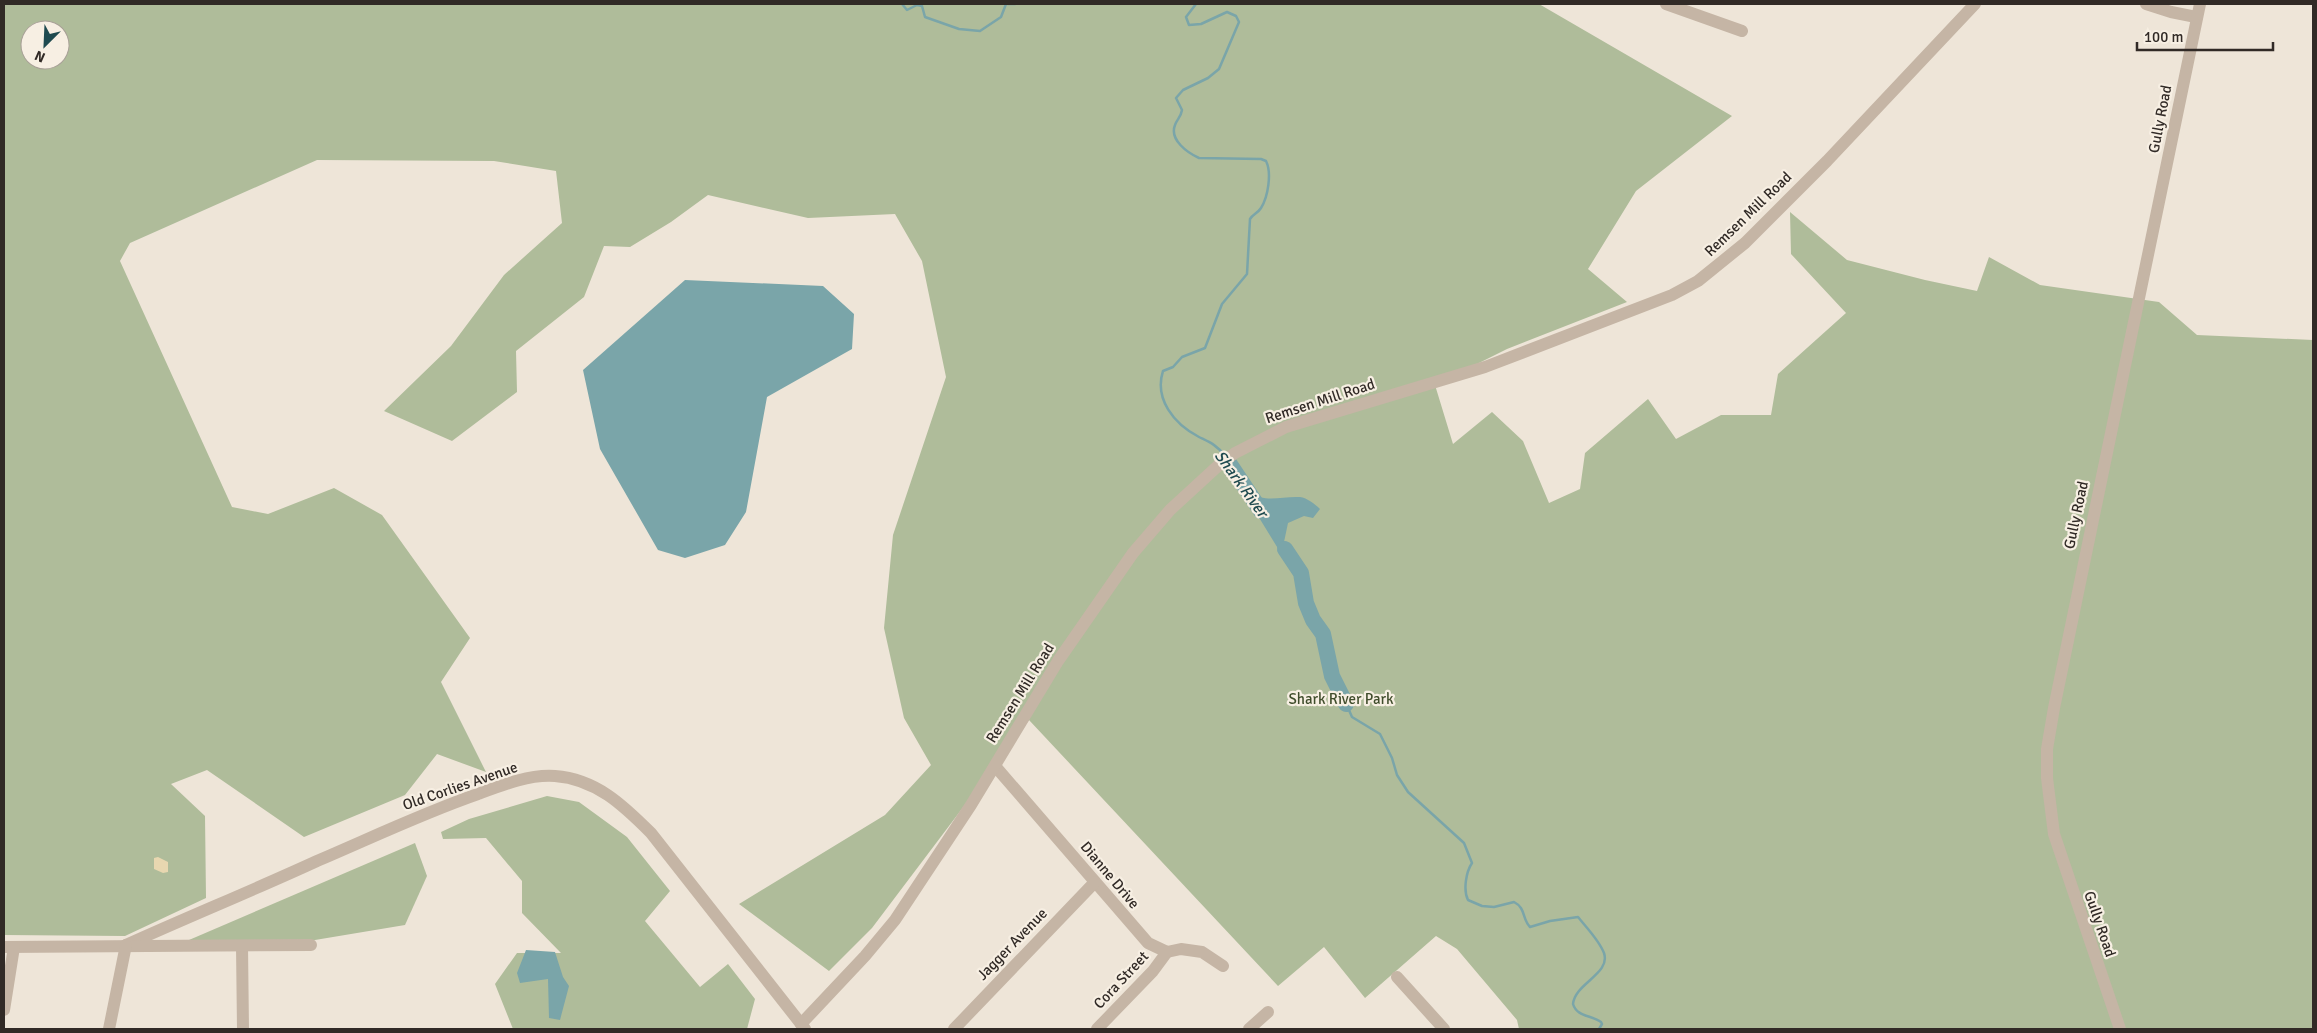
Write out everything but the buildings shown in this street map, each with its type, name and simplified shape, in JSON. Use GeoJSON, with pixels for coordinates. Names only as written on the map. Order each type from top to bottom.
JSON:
{"type":"FeatureCollection","features":[{"type":"Feature","properties":{"kind":"street","name":"Remsen Mill Road"},"geometry":{"type":"LineString","coordinates":[[803,1026],[895,920],[995,766],[1058,661],[1133,552],[1170,510],[1220,464],[1235,453],[1266,436],[1299,422],[1485,367],[1672,295],[1698,282],[1745,243],[1827,161],[1974,4]]}},
{"type":"Feature","properties":{"kind":"street"},"geometry":{"type":"LineString","coordinates":[[2146,4],[2196,17]]}},
{"type":"Feature","properties":{"kind":"street","name":"Gully Road"},"geometry":{"type":"LineString","coordinates":[[2120,1029],[2054,834],[2049,806],[2047,750],[2059,680],[2200,4]]}},
{"type":"Feature","properties":{"kind":"street"},"geometry":{"type":"LineString","coordinates":[[1672,5],[1742,31]]}},
{"type":"Feature","properties":{"kind":"street","name":"Dianne Drive"},"geometry":{"type":"LineString","coordinates":[[995,766],[1148,943],[1168,952]]}},
{"type":"Feature","properties":{"kind":"street","name":"Old Corlies Avenue"},"geometry":{"type":"LineString","coordinates":[[126,945],[452,803],[515,782],[545,776],[562,777],[584,782],[601,790],[628,810],[651,832],[803,1026]]}},
{"type":"Feature","properties":{"kind":"street","name":"Jagger Avenue"},"geometry":{"type":"LineString","coordinates":[[957,1028],[1095,882]]}},
{"type":"Feature","properties":{"kind":"street"},"geometry":{"type":"LineString","coordinates":[[109,1029],[126,945]]}},
{"type":"Feature","properties":{"kind":"street","name":"Old Corlies Avenue"},"geometry":{"type":"LineString","coordinates":[[9,947],[311,945]]}},
{"type":"Feature","properties":{"kind":"street"},"geometry":{"type":"LineString","coordinates":[[242,946],[243,1029]]}},
{"type":"Feature","properties":{"kind":"street"},"geometry":{"type":"LineString","coordinates":[[4,1010],[9,947]]}},
{"type":"Feature","properties":{"kind":"street"},"geometry":{"type":"LineString","coordinates":[[1168,952],[1194,949],[1210,956],[1223,966]]}},
{"type":"Feature","properties":{"kind":"street","name":"Cora Street"},"geometry":{"type":"LineString","coordinates":[[1097,1029],[1153,971],[1168,952]]}},
{"type":"Feature","properties":{"kind":"street"},"geometry":{"type":"LineString","coordinates":[[1397,977],[1438,1027]]}},
{"type":"Feature","properties":{"kind":"street"},"geometry":{"type":"LineString","coordinates":[[1249,1029],[1268,1012]]}},
{"type":"Feature","properties":{"kind":"green space","name":"Shark River Park"},"geometry":{"type":"Polygon","coordinates":[[[4,4],[1539,4],[1732,116],[1636,191],[1588,269],[1627,302],[1507,349],[1435,385],[1453,444],[1492,412],[1523,441],[1549,503],[1580,489],[1585,453],[1648,399],[1676,439],[1721,415],[1771,415],[1778,374],[1846,313],[1791,254],[1790,212],[1847,260],[1925,280],[1977,291],[1989,257],[2040,285],[2159,302],[2197,335],[2313,340],[2313,1029],[1519,1029],[1517,1020],[1457,949],[1436,936],[1365,998],[1324,947],[1278,986],[1029,720],[872,928],[829,971],[739,904],[885,815],[931,765],[904,718],[884,628],[893,535],[946,377],[922,261],[895,214],[808,218],[708,195],[671,222],[630,247],[604,246],[584,297],[516,351],[517,392],[452,441],[384,411],[451,346],[504,275],[562,223],[556,171],[494,161],[317,160],[130,243],[120,261],[232,507],[268,514],[334,488],[382,515],[470,638],[441,682],[486,772],[437,754],[405,795],[304,837],[207,770],[171,784],[205,816],[206,898],[125,936],[4,935],[4,4]]]}},
{"type":"Feature","properties":{"kind":"green space"},"geometry":{"type":"Polygon","coordinates":[[[547,796],[579,802],[627,837],[670,891],[645,921],[700,987],[728,964],[755,999],[747,1029],[513,1029],[495,984],[517,953],[561,953],[522,913],[522,881],[486,838],[443,839],[441,832],[469,819],[547,796]]]}},
{"type":"Feature","properties":{"kind":"green space"},"geometry":{"type":"Polygon","coordinates":[[[415,843],[427,876],[405,925],[297,943],[182,943],[415,843]]]}},
{"type":"Feature","properties":{"kind":"sand"},"geometry":{"type":"Polygon","coordinates":[[[158,857],[168,862],[168,872],[163,873],[154,869],[154,858],[158,857]]]}},
{"type":"Feature","properties":{"kind":"water"},"geometry":{"type":"Polygon","coordinates":[[[685,280],[823,286],[854,314],[852,349],[767,397],[746,512],[725,545],[685,558],[658,550],[600,449],[583,370],[685,280]]]}},
{"type":"Feature","properties":{"kind":"water"},"geometry":{"type":"Polygon","coordinates":[[[1250,493],[1262,498],[1300,497],[1311,501],[1320,509],[1313,518],[1304,516],[1288,523],[1284,542],[1292,551],[1298,566],[1290,568],[1247,498],[1250,493]]]}},
{"type":"Feature","properties":{"kind":"water"},"geometry":{"type":"Polygon","coordinates":[[[526,950],[555,952],[563,977],[569,986],[560,1020],[549,1018],[548,979],[520,983],[517,973],[526,950]]]}},
{"type":"Feature","properties":{"kind":"waterway","name":"Shark River"},"geometry":{"type":"LineString","coordinates":[[902,4],[907,10],[917,5],[922,6],[925,17],[959,29],[980,31],[1001,17],[1006,4]]}},
{"type":"Feature","properties":{"kind":"waterway","name":"Shark River"},"geometry":{"type":"LineString","coordinates":[[1008,4],[1015,4]]}},
{"type":"Feature","properties":{"kind":"waterway","name":"Shark River"},"geometry":{"type":"LineString","coordinates":[[1196,4],[1186,17],[1189,25],[1201,24],[1227,12],[1236,16],[1239,22],[1219,69],[1208,78],[1183,90],[1176,98],[1182,110],[1174,131],[1177,141],[1190,153],[1199,158],[1261,159],[1266,161],[1269,172],[1267,191],[1263,203],[1260,210],[1250,219],[1247,274],[1222,304],[1205,348],[1182,357],[1173,367],[1163,371],[1161,381],[1164,401],[1174,418],[1190,432],[1216,446],[1224,455]]}},
{"type":"Feature","properties":{"kind":"waterway","name":"Shark River"},"geometry":{"type":"LineString","coordinates":[[1229,463],[1261,511]]}},
{"type":"Feature","properties":{"kind":"waterway","name":"Shark River"},"geometry":{"type":"LineString","coordinates":[[1285,549],[1301,573],[1306,603],[1313,620],[1323,634],[1332,676],[1346,704]]}},
{"type":"Feature","properties":{"kind":"waterway","name":"Shark River"},"geometry":{"type":"LineString","coordinates":[[1298,566],[1314,621],[1325,648],[1332,680],[1342,694],[1352,717],[1380,734],[1392,758],[1397,775],[1408,792],[1464,843],[1472,863],[1466,881],[1466,896],[1468,900],[1482,906],[1494,907],[1514,902],[1522,910],[1530,927],[1550,921],[1578,917],[1599,943],[1605,960],[1598,973],[1580,990],[1573,1004],[1581,1014],[1601,1022],[1602,1024],[1599,1029]]}}]}
